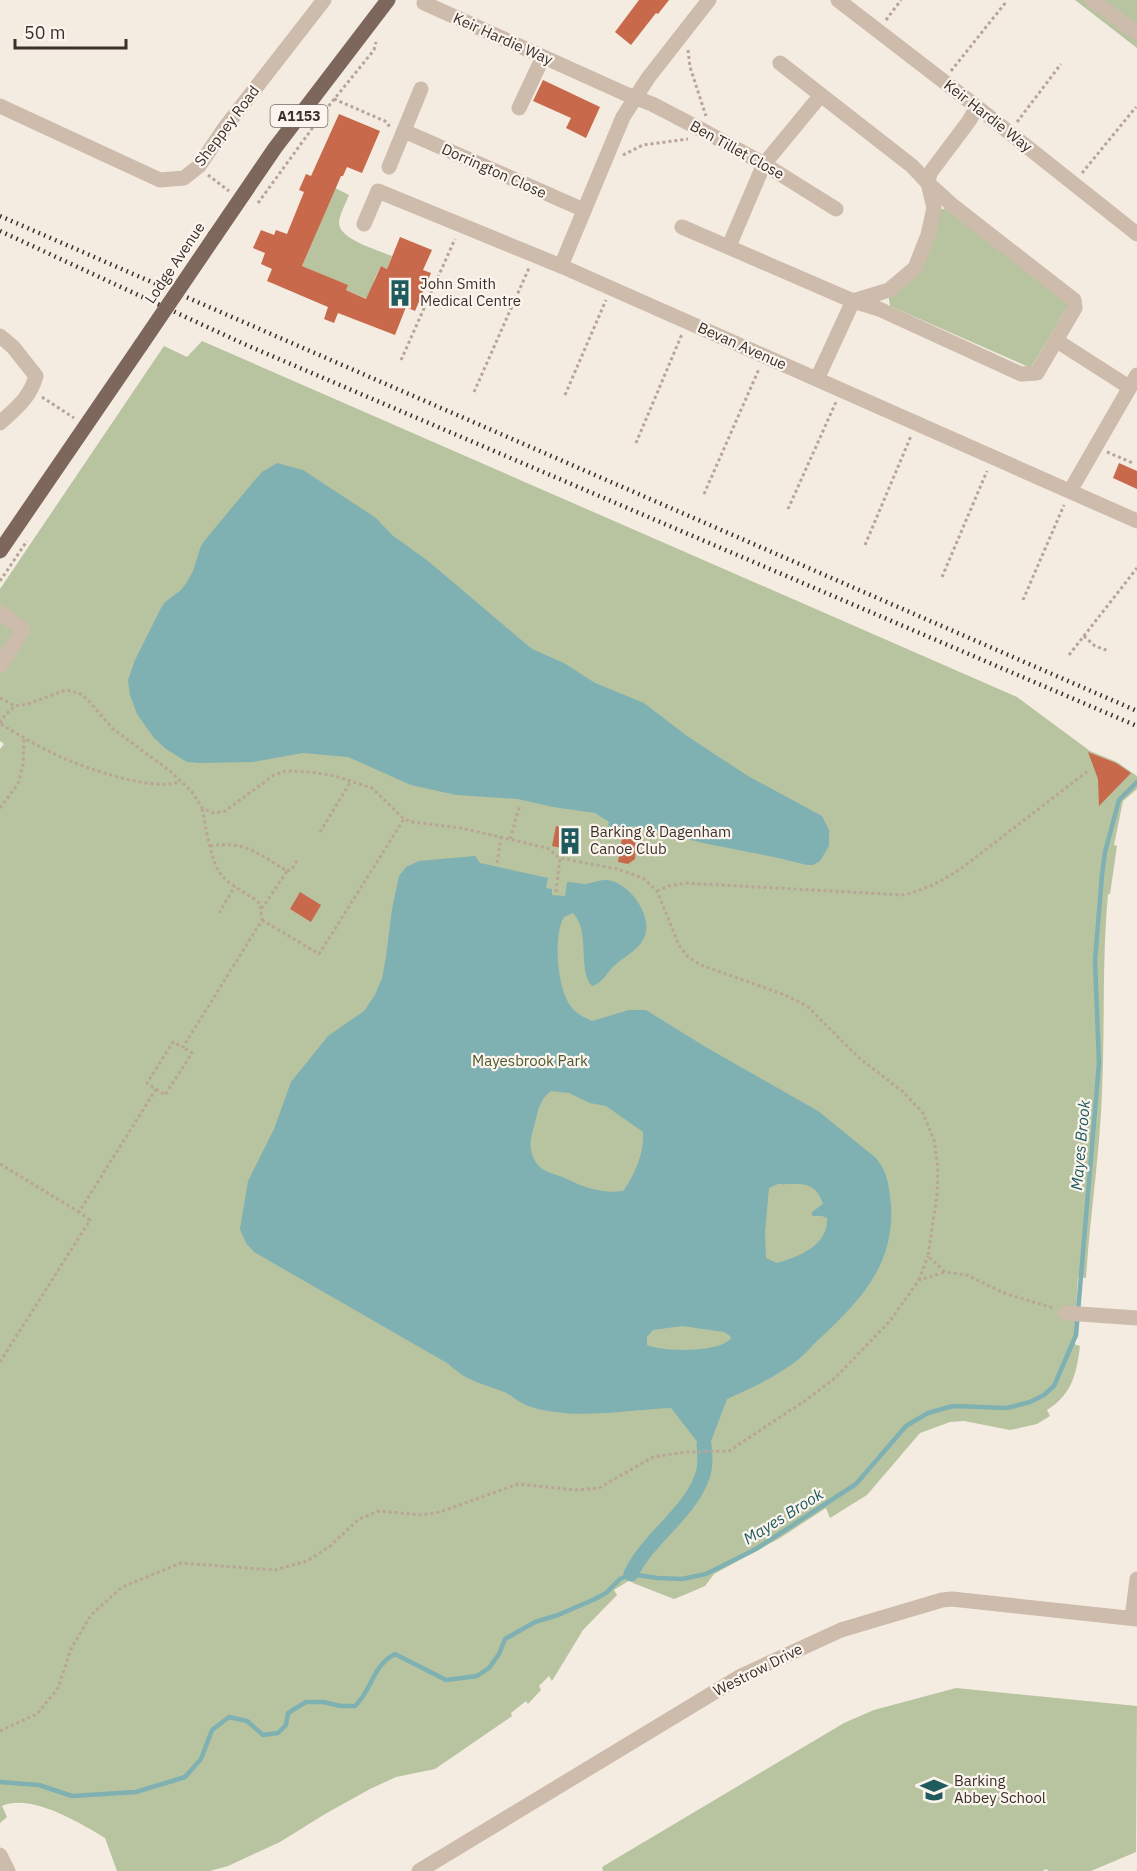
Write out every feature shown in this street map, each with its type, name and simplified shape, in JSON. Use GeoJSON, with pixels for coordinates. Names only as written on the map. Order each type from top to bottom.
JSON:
{"type":"FeatureCollection","features":[{"type":"Feature","properties":{"kind":"main road","name":"Lodge Avenue"},"geometry":{"type":"LineString","coordinates":[[0,551],[276,148],[388,0]]}},
{"type":"Feature","properties":{"kind":"street","name":"Sheppey Road"},"geometry":{"type":"LineString","coordinates":[[0,106],[160,180],[184,178],[199,166],[226,126],[324,0]]}},
{"type":"Feature","properties":{"kind":"street"},"geometry":{"type":"LineString","coordinates":[[561,266],[623,117],[634,97],[709,0]]}},
{"type":"Feature","properties":{"kind":"street","name":"Keir Hardie Way"},"geometry":{"type":"LineString","coordinates":[[838,0],[978,107],[1137,234]]}},
{"type":"Feature","properties":{"kind":"street"},"geometry":{"type":"LineString","coordinates":[[1092,0],[1137,33]]}},
{"type":"Feature","properties":{"kind":"street","name":"Keir Hardie Way"},"geometry":{"type":"LineString","coordinates":[[424,3],[634,97]]}},
{"type":"Feature","properties":{"kind":"street"},"geometry":{"type":"LineString","coordinates":[[519,108],[543,57]]}},
{"type":"Feature","properties":{"kind":"street"},"geometry":{"type":"LineString","coordinates":[[682,227],[853,301],[879,309],[1021,374],[1037,373],[1057,341],[1075,308],[1074,300],[952,204],[912,166],[780,63]]}},
{"type":"Feature","properties":{"kind":"street"},"geometry":{"type":"LineString","coordinates":[[389,167],[398,131],[421,89]]}},
{"type":"Feature","properties":{"kind":"street"},"geometry":{"type":"LineString","coordinates":[[729,246],[764,164],[821,95]]}},
{"type":"Feature","properties":{"kind":"street","name":"Ben Tillet Close"},"geometry":{"type":"LineString","coordinates":[[634,97],[652,104],[764,164],[836,209]]}},
{"type":"Feature","properties":{"kind":"street"},"geometry":{"type":"LineString","coordinates":[[817,379],[853,301],[889,290],[915,268],[928,235],[933,208],[928,183],[930,173],[978,107]]}},
{"type":"Feature","properties":{"kind":"street","name":"Dorrington Close"},"geometry":{"type":"LineString","coordinates":[[398,131],[584,210]]}},
{"type":"Feature","properties":{"kind":"street","name":"Bevan Avenue"},"geometry":{"type":"LineString","coordinates":[[364,224],[378,191],[561,266],[1137,522]]}},
{"type":"Feature","properties":{"kind":"street"},"geometry":{"type":"LineString","coordinates":[[0,336],[13,347],[36,376],[32,390],[0,423]]}},
{"type":"Feature","properties":{"kind":"street"},"geometry":{"type":"LineString","coordinates":[[1057,341],[1133,381],[1070,491]]}},
{"type":"Feature","properties":{"kind":"street"},"geometry":{"type":"LineString","coordinates":[[0,612],[23,630],[0,666]]}},
{"type":"Feature","properties":{"kind":"street"},"geometry":{"type":"LineString","coordinates":[[1066,1312],[1137,1318]]}},
{"type":"Feature","properties":{"kind":"street"},"geometry":{"type":"LineString","coordinates":[[1134,1619],[1137,1579]]}},
{"type":"Feature","properties":{"kind":"street","name":"Westrow Drive"},"geometry":{"type":"LineString","coordinates":[[419,1871],[741,1676],[841,1630],[952,1599],[1134,1619]]}},
{"type":"Feature","properties":{"kind":"street"},"geometry":{"type":"LineString","coordinates":[[0,1855],[8,1871]]}},
{"type":"Feature","properties":{"kind":"path"},"geometry":{"type":"LineString","coordinates":[[878,30],[901,0]]}},
{"type":"Feature","properties":{"kind":"path"},"geometry":{"type":"LineString","coordinates":[[943,80],[1006,2]]}},
{"type":"Feature","properties":{"kind":"path"},"geometry":{"type":"LineString","coordinates":[[253,209],[334,99],[374,50],[376,42],[366,28]]}},
{"type":"Feature","properties":{"kind":"path"},"geometry":{"type":"LineString","coordinates":[[623,156],[643,145],[700,138],[707,121],[690,67],[688,48]]}},
{"type":"Feature","properties":{"kind":"path"},"geometry":{"type":"LineString","coordinates":[[1009,132],[1061,64]]}},
{"type":"Feature","properties":{"kind":"path"},"geometry":{"type":"LineString","coordinates":[[334,99],[387,122],[398,131]]}},
{"type":"Feature","properties":{"kind":"path"},"geometry":{"type":"LineString","coordinates":[[1074,184],[1136,107]]}},
{"type":"Feature","properties":{"kind":"path"},"geometry":{"type":"LineString","coordinates":[[205,172],[223,187]]}},
{"type":"Feature","properties":{"kind":"path"},"geometry":{"type":"LineString","coordinates":[[401,360],[460,226]]}},
{"type":"Feature","properties":{"kind":"path"},"geometry":{"type":"LineString","coordinates":[[474,392],[535,256]]}},
{"type":"Feature","properties":{"kind":"path"},"geometry":{"type":"LineString","coordinates":[[565,395],[611,288]]}},
{"type":"Feature","properties":{"kind":"path"},"geometry":{"type":"LineString","coordinates":[[636,443],[687,322]]}},
{"type":"Feature","properties":{"kind":"path"},"geometry":{"type":"LineString","coordinates":[[704,494],[764,356]]}},
{"type":"Feature","properties":{"kind":"path"},"geometry":{"type":"LineString","coordinates":[[788,509],[842,390]]}},
{"type":"Feature","properties":{"kind":"path"},"geometry":{"type":"LineString","coordinates":[[42,397],[69,414]]}},
{"type":"Feature","properties":{"kind":"path"},"geometry":{"type":"LineString","coordinates":[[865,545],[917,423]]}},
{"type":"Feature","properties":{"kind":"path"},"geometry":{"type":"LineString","coordinates":[[1095,447],[1133,463]]}},
{"type":"Feature","properties":{"kind":"path"},"geometry":{"type":"LineString","coordinates":[[942,577],[993,457]]}},
{"type":"Feature","properties":{"kind":"path"},"geometry":{"type":"LineString","coordinates":[[1023,600],[1070,491]]}},
{"type":"Feature","properties":{"kind":"path"},"geometry":{"type":"LineString","coordinates":[[0,581],[32,534]]}},
{"type":"Feature","properties":{"kind":"path"},"geometry":{"type":"LineString","coordinates":[[1069,655],[1137,568]]}},
{"type":"Feature","properties":{"kind":"path"},"geometry":{"type":"LineString","coordinates":[[1084,636],[1095,646],[1109,651]]}},
{"type":"Feature","properties":{"kind":"path"},"geometry":{"type":"LineString","coordinates":[[181,781],[175,784],[136,781],[78,764],[24,738],[0,723],[4,715],[15,706],[28,704],[66,690],[80,693],[113,729],[181,781],[202,808],[210,846],[222,876],[257,901],[262,920],[183,1047]]}},
{"type":"Feature","properties":{"kind":"path"},"geometry":{"type":"LineString","coordinates":[[0,698],[15,706]]}},
{"type":"Feature","properties":{"kind":"path"},"geometry":{"type":"LineString","coordinates":[[0,808],[18,784],[23,765],[24,738]]}},
{"type":"Feature","properties":{"kind":"path"},"geometry":{"type":"LineString","coordinates":[[0,1731],[37,1714],[58,1688],[71,1649],[91,1615],[122,1587],[181,1563],[275,1570],[307,1561],[329,1547],[359,1519],[379,1511],[422,1515],[441,1512],[518,1484],[576,1490],[599,1488],[653,1457],[685,1452],[723,1452],[737,1447],[835,1378],[890,1321],[919,1280],[928,1256],[937,1196],[938,1167],[934,1140],[923,1113],[902,1091],[858,1057],[807,1006],[785,995],[702,965],[688,957],[679,945],[657,891],[652,885],[634,874],[560,858],[547,848],[461,828],[412,822],[404,819],[372,788],[311,772],[286,771],[265,780],[225,811],[214,813],[202,808]]}},
{"type":"Feature","properties":{"kind":"path"},"geometry":{"type":"LineString","coordinates":[[657,891],[685,883],[904,895],[944,881],[1088,771]]}},
{"type":"Feature","properties":{"kind":"path"},"geometry":{"type":"LineString","coordinates":[[320,832],[351,781]]}},
{"type":"Feature","properties":{"kind":"path"},"geometry":{"type":"LineString","coordinates":[[510,839],[520,806]]}},
{"type":"Feature","properties":{"kind":"path"},"geometry":{"type":"LineString","coordinates":[[262,920],[319,954],[404,819]]}},
{"type":"Feature","properties":{"kind":"path"},"geometry":{"type":"LineString","coordinates":[[497,863],[501,837]]}},
{"type":"Feature","properties":{"kind":"path"},"geometry":{"type":"LineString","coordinates":[[210,846],[238,844],[249,848],[287,872]]}},
{"type":"Feature","properties":{"kind":"path"},"geometry":{"type":"LineString","coordinates":[[556,892],[560,858]]}},
{"type":"Feature","properties":{"kind":"path"},"geometry":{"type":"LineString","coordinates":[[260,908],[298,859]]}},
{"type":"Feature","properties":{"kind":"path"},"geometry":{"type":"LineString","coordinates":[[219,913],[235,886]]}},
{"type":"Feature","properties":{"kind":"path"},"geometry":{"type":"LineString","coordinates":[[173,1042],[183,1047],[192,1053],[165,1095],[147,1083],[173,1042]]}},
{"type":"Feature","properties":{"kind":"path"},"geometry":{"type":"LineString","coordinates":[[79,1212],[156,1089]]}},
{"type":"Feature","properties":{"kind":"path"},"geometry":{"type":"LineString","coordinates":[[0,1164],[90,1220],[0,1362]]}},
{"type":"Feature","properties":{"kind":"path"},"geometry":{"type":"LineString","coordinates":[[928,1256],[945,1272]]}},
{"type":"Feature","properties":{"kind":"path"},"geometry":{"type":"LineString","coordinates":[[919,1280],[945,1272],[967,1275],[1004,1293],[1066,1312]]}},
{"type":"Feature","properties":{"kind":"green space"},"geometry":{"type":"Polygon","coordinates":[[[1075,0],[1137,0],[1137,48],[1075,0]]]}},
{"type":"Feature","properties":{"kind":"green space"},"geometry":{"type":"Polygon","coordinates":[[[335,188],[349,195],[339,222],[345,234],[392,256],[387,269],[381,266],[374,280],[371,301],[346,290],[347,285],[302,266],[335,188]]]}},
{"type":"Feature","properties":{"kind":"green space"},"geometry":{"type":"Polygon","coordinates":[[[946,208],[1069,304],[1031,368],[890,306],[888,292],[915,270],[937,211],[946,208]]]}},
{"type":"Feature","properties":{"kind":"green space","name":"Mayesbrook Park"},"geometry":{"type":"Polygon","coordinates":[[[202,341],[1017,697],[1090,751],[1117,762],[1137,776],[1137,789],[1123,801],[1114,845],[1117,846],[1110,894],[1108,894],[1101,1114],[1086,1278],[1078,1277],[1074,1344],[1080,1346],[1079,1356],[1068,1390],[1047,1410],[1050,1416],[1037,1424],[1010,1430],[964,1421],[950,1422],[920,1433],[867,1495],[830,1518],[826,1508],[780,1538],[714,1574],[705,1586],[674,1599],[630,1580],[614,1590],[617,1595],[583,1630],[552,1681],[549,1676],[539,1686],[541,1690],[528,1704],[526,1701],[511,1713],[512,1716],[435,1769],[396,1777],[370,1789],[280,1842],[228,1866],[210,1871],[117,1871],[105,1838],[55,1811],[27,1803],[14,1803],[2,1806],[7,1817],[0,1823],[0,749],[4,744],[0,741],[0,589],[164,346],[187,357],[202,341]]]}},
{"type":"Feature","properties":{"kind":"green space","name":"Barking Abbey School"},"geometry":{"type":"Polygon","coordinates":[[[956,1688],[1137,1706],[1136,1852],[1091,1871],[1048,1871],[1047,1869],[1042,1871],[603,1871],[602,1867],[844,1723],[874,1710],[956,1688]]]}},
{"type":"Feature","properties":{"kind":"water"},"geometry":{"type":"Polygon","coordinates":[[[277,463],[303,470],[376,518],[392,535],[428,561],[532,649],[564,663],[595,683],[644,703],[687,736],[748,776],[822,816],[829,830],[829,846],[820,861],[807,865],[641,827],[631,826],[622,830],[608,828],[609,822],[595,813],[518,799],[456,795],[411,785],[348,757],[303,753],[253,762],[200,763],[187,762],[166,749],[154,738],[137,714],[130,695],[128,680],[135,660],[164,603],[181,590],[187,582],[205,540],[262,472],[277,463]]]}},
{"type":"Feature","properties":{"kind":"water"},"geometry":{"type":"Polygon","coordinates":[[[475,856],[480,863],[548,878],[546,888],[552,889],[552,895],[565,896],[567,882],[585,884],[605,880],[620,884],[640,905],[646,923],[646,932],[637,947],[596,985],[592,986],[585,971],[581,930],[573,913],[564,917],[561,925],[558,936],[559,974],[566,997],[574,1010],[592,1021],[629,1010],[646,1010],[818,1111],[876,1158],[883,1169],[890,1192],[891,1227],[880,1266],[870,1283],[845,1314],[799,1359],[774,1376],[727,1399],[710,1444],[699,1444],[671,1408],[581,1414],[563,1413],[525,1405],[504,1392],[468,1378],[447,1363],[254,1252],[246,1243],[240,1229],[248,1181],[274,1129],[291,1082],[328,1036],[364,1011],[375,995],[382,978],[399,876],[406,867],[419,861],[475,856]],[[551,1091],[540,1105],[531,1137],[534,1159],[547,1172],[585,1187],[607,1192],[623,1191],[638,1163],[643,1132],[606,1106],[590,1103],[569,1093],[551,1091]],[[778,1184],[769,1188],[765,1232],[766,1258],[777,1263],[803,1253],[818,1243],[823,1236],[827,1218],[812,1216],[812,1212],[823,1204],[816,1190],[811,1187],[799,1184],[778,1184]],[[682,1326],[653,1330],[647,1337],[647,1345],[665,1349],[704,1349],[725,1343],[731,1338],[724,1332],[682,1326]]]}},
{"type":"Feature","properties":{"kind":"building"},"geometry":{"type":"Polygon","coordinates":[[[639,0],[669,0],[631,45],[615,32],[639,0]]]}},
{"type":"Feature","properties":{"kind":"building"},"geometry":{"type":"Polygon","coordinates":[[[543,80],[600,107],[586,138],[566,128],[571,118],[533,101],[543,80]]]}},
{"type":"Feature","properties":{"kind":"building"},"geometry":{"type":"Polygon","coordinates":[[[339,114],[380,131],[362,173],[347,167],[341,176],[302,266],[348,285],[346,290],[366,299],[381,266],[387,269],[400,237],[432,250],[423,270],[431,273],[415,311],[406,307],[395,335],[338,313],[334,323],[324,319],[328,307],[267,281],[272,269],[261,264],[265,253],[253,248],[261,230],[274,235],[276,230],[287,234],[304,192],[299,190],[306,174],[311,176],[339,114]]]}},
{"type":"Feature","properties":{"kind":"building"},"geometry":{"type":"Polygon","coordinates":[[[1119,463],[1137,471],[1137,489],[1113,478],[1119,463]]]}},
{"type":"Feature","properties":{"kind":"building"},"geometry":{"type":"Polygon","coordinates":[[[1088,752],[1116,763],[1131,773],[1099,806],[1098,779],[1088,752]]]}},
{"type":"Feature","properties":{"kind":"building","name":"Barking & Dagenham Canoe Club"},"geometry":{"type":"Polygon","coordinates":[[[556,826],[579,831],[575,851],[552,846],[556,826]]]}},
{"type":"Feature","properties":{"kind":"building"},"geometry":{"type":"Polygon","coordinates":[[[622,838],[631,839],[636,844],[635,859],[628,864],[618,862],[622,838]]]}},
{"type":"Feature","properties":{"kind":"building"},"geometry":{"type":"Polygon","coordinates":[[[300,892],[321,905],[311,922],[290,909],[300,892]]]}},
{"type":"Feature","properties":{"kind":"waterway","name":"Mayes Brook"},"geometry":{"type":"LineString","coordinates":[[0,1782],[39,1785],[72,1796],[136,1792],[185,1777],[201,1759],[212,1730],[229,1717],[247,1721],[263,1735],[278,1733],[286,1725],[288,1713],[306,1702],[355,1706],[381,1665],[395,1654],[446,1680],[477,1676],[489,1668],[499,1654],[505,1639],[535,1622],[595,1599],[606,1593],[620,1579],[631,1574],[682,1579],[706,1574],[756,1549],[856,1484],[906,1426],[928,1413],[953,1406],[1007,1408],[1030,1402],[1044,1395],[1054,1386],[1076,1335],[1099,1063],[1095,961],[1102,875],[1105,852],[1119,800],[1137,782]]}},
{"type":"Feature","properties":{"kind":"waterway"},"geometry":{"type":"LineString","coordinates":[[631,1574],[647,1549],[688,1503],[696,1490],[704,1469],[704,1445]]}},
{"type":"Feature","properties":{"kind":"railway"},"geometry":{"type":"LineString","coordinates":[[0,216],[1137,711]]}},
{"type":"Feature","properties":{"kind":"railway"},"geometry":{"type":"LineString","coordinates":[[0,231],[244,344],[1137,726]]}},
{"type":"Feature","properties":{"kind":"place","name":"John Smith Medical Centre"},"geometry":{"type":"Point","coordinates":[400,293]}},
{"type":"Feature","properties":{"kind":"place","name":"Barking & Dagenham Canoe Club"},"geometry":{"type":"Point","coordinates":[570,841]}},
{"type":"Feature","properties":{"kind":"place","name":"Barking Abbey School"},"geometry":{"type":"Point","coordinates":[934,1790]}}]}
